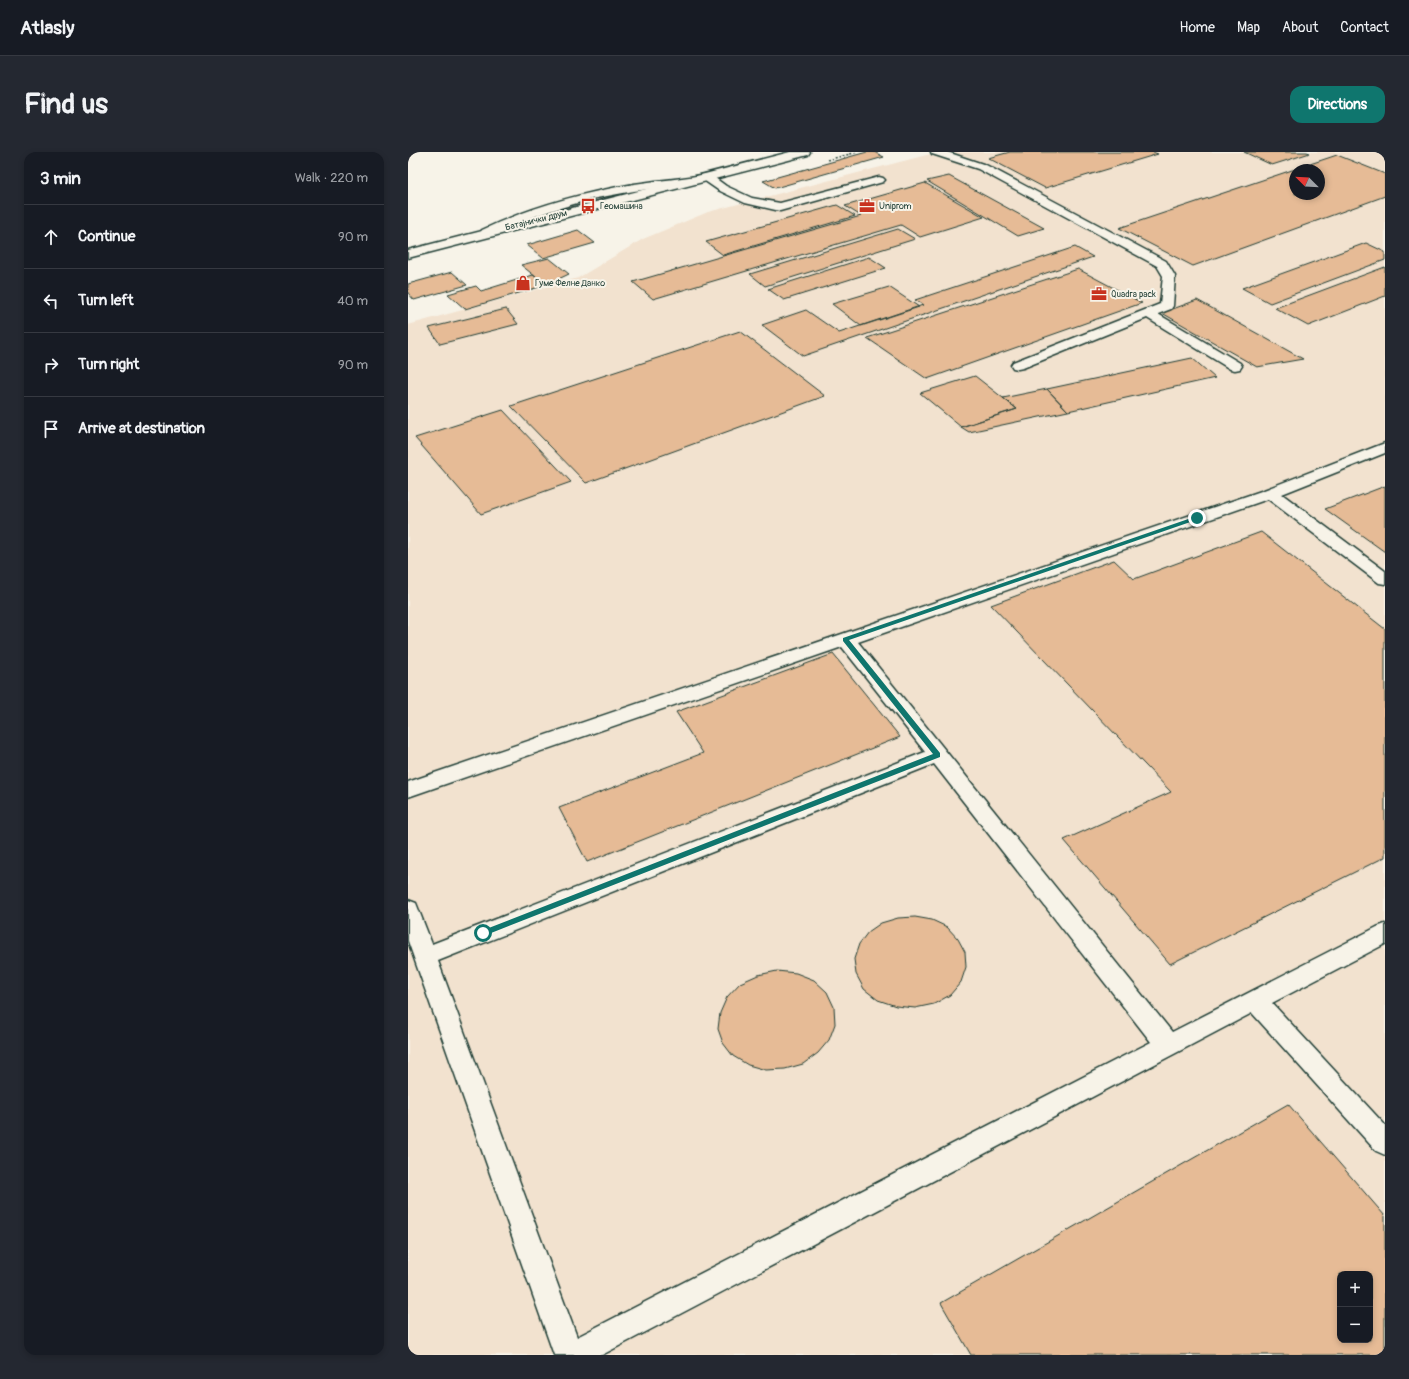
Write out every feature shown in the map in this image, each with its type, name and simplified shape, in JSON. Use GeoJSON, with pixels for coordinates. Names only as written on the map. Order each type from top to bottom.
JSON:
{"type":"FeatureCollection","features":[{"type":"Feature","properties":{"kind":"main road","name":"Батајнички друм"},"geometry":{"type":"LineString","coordinates":[[408,254],[804,152]]}},
{"type":"Feature","properties":{"kind":"lane"},"geometry":{"type":"LineString","coordinates":[[946,153],[982,167],[1162,264],[1169,276],[1166,306],[1018,365]]}},
{"type":"Feature","properties":{"kind":"lane"},"geometry":{"type":"LineString","coordinates":[[704,178],[749,201],[780,207],[879,180]]}},
{"type":"Feature","properties":{"kind":"lane"},"geometry":{"type":"LineString","coordinates":[[1147,313],[1235,366]]}},
{"type":"Feature","properties":{"kind":"lane"},"geometry":{"type":"LineString","coordinates":[[408,790],[1270,493],[1385,448]]}},
{"type":"Feature","properties":{"kind":"lane"},"geometry":{"type":"LineString","coordinates":[[1270,493],[1385,579]]}},
{"type":"Feature","properties":{"kind":"lane"},"geometry":{"type":"LineString","coordinates":[[846,639],[1168,1045]]}},
{"type":"Feature","properties":{"kind":"lane"},"geometry":{"type":"LineString","coordinates":[[425,956],[937,755]]}},
{"type":"Feature","properties":{"kind":"lane"},"geometry":{"type":"LineString","coordinates":[[408,909],[568,1355]]}},
{"type":"Feature","properties":{"kind":"lane"},"geometry":{"type":"LineString","coordinates":[[572,1355],[1385,933]]}},
{"type":"Feature","properties":{"kind":"lane"},"geometry":{"type":"LineString","coordinates":[[1255,1000],[1385,1143]]}},
{"type":"Feature","properties":{"kind":"shaded area"},"geometry":{"type":"Polygon","coordinates":[[[938,152],[1385,152],[1385,1355],[408,1355],[408,325],[578,278],[643,239],[708,212],[938,152]]]}},
{"type":"Feature","properties":{"kind":"building"},"geometry":{"type":"Polygon","coordinates":[[[867,152],[874,152],[884,157],[775,188],[763,181],[867,152]]]}},
{"type":"Feature","properties":{"kind":"building"},"geometry":{"type":"Polygon","coordinates":[[[1010,152],[1153,152],[1158,154],[1045,188],[988,158],[1010,152]]]}},
{"type":"Feature","properties":{"kind":"building"},"geometry":{"type":"Polygon","coordinates":[[[1244,152],[1307,152],[1310,153],[1272,165],[1244,152]]]}},
{"type":"Feature","properties":{"kind":"building"},"geometry":{"type":"Polygon","coordinates":[[[1337,155],[1385,174],[1385,196],[1193,266],[1119,228],[1289,171],[1289,200],[1325,200],[1325,164],[1310,164],[1337,155]]]}},
{"type":"Feature","properties":{"kind":"building"},"geometry":{"type":"Polygon","coordinates":[[[949,176],[1044,228],[1018,236],[927,181],[949,176]]]}},
{"type":"Feature","properties":{"kind":"building"},"geometry":{"type":"Polygon","coordinates":[[[925,183],[984,217],[920,237],[901,225],[653,299],[633,282],[861,216],[845,206],[925,183]]]}},
{"type":"Feature","properties":{"kind":"building"},"geometry":{"type":"Polygon","coordinates":[[[837,205],[855,216],[723,255],[706,242],[837,205]]]}},
{"type":"Feature","properties":{"kind":"building"},"geometry":{"type":"Polygon","coordinates":[[[898,229],[915,239],[765,286],[750,274],[898,229]]]}},
{"type":"Feature","properties":{"kind":"building"},"geometry":{"type":"Polygon","coordinates":[[[578,230],[595,243],[543,258],[527,245],[578,230]]]}},
{"type":"Feature","properties":{"kind":"building"},"geometry":{"type":"Polygon","coordinates":[[[1366,243],[1385,252],[1385,260],[1270,303],[1242,288],[1366,243]]]}},
{"type":"Feature","properties":{"kind":"building"},"geometry":{"type":"Polygon","coordinates":[[[1075,247],[1093,257],[803,356],[762,325],[806,310],[839,333],[923,305],[915,300],[1075,247]]]}},
{"type":"Feature","properties":{"kind":"building"},"geometry":{"type":"Polygon","coordinates":[[[869,257],[886,268],[784,300],[768,289],[869,257]]]}},
{"type":"Feature","properties":{"kind":"building"},"geometry":{"type":"Polygon","coordinates":[[[549,258],[569,274],[546,285],[521,265],[549,258]]]}},
{"type":"Feature","properties":{"kind":"building"},"geometry":{"type":"Polygon","coordinates":[[[1385,267],[1385,296],[1308,326],[1275,308],[1385,267]]]}},
{"type":"Feature","properties":{"kind":"building"},"geometry":{"type":"Polygon","coordinates":[[[1078,269],[1142,303],[927,379],[867,338],[1078,269]]]}},
{"type":"Feature","properties":{"kind":"building"},"geometry":{"type":"Polygon","coordinates":[[[452,272],[467,285],[414,300],[408,293],[408,284],[452,272]]]}},
{"type":"Feature","properties":{"kind":"building"},"geometry":{"type":"Polygon","coordinates":[[[533,275],[546,285],[465,309],[448,294],[476,286],[481,291],[533,275]]]}},
{"type":"Feature","properties":{"kind":"building"},"geometry":{"type":"Polygon","coordinates":[[[889,287],[919,307],[861,326],[832,304],[889,287]]]}},
{"type":"Feature","properties":{"kind":"building"},"geometry":{"type":"Polygon","coordinates":[[[1197,300],[1303,359],[1257,367],[1162,313],[1197,300]]]}},
{"type":"Feature","properties":{"kind":"building"},"geometry":{"type":"Polygon","coordinates":[[[506,309],[518,324],[440,344],[429,328],[506,309]]]}},
{"type":"Feature","properties":{"kind":"building"},"geometry":{"type":"Polygon","coordinates":[[[740,331],[825,396],[586,483],[511,406],[740,331]]]}},
{"type":"Feature","properties":{"kind":"building"},"geometry":{"type":"Polygon","coordinates":[[[1192,358],[1215,378],[1068,411],[1047,389],[1192,358]]]}},
{"type":"Feature","properties":{"kind":"building"},"geometry":{"type":"Polygon","coordinates":[[[975,376],[1017,409],[961,427],[920,393],[975,376]]]}},
{"type":"Feature","properties":{"kind":"building"},"geometry":{"type":"Polygon","coordinates":[[[1047,389],[1068,411],[969,432],[961,427],[1017,409],[1003,398],[1047,389]]]}},
{"type":"Feature","properties":{"kind":"building"},"geometry":{"type":"Polygon","coordinates":[[[503,410],[571,482],[481,514],[415,438],[503,410]]]}},
{"type":"Feature","properties":{"kind":"building"},"geometry":{"type":"Polygon","coordinates":[[[1385,486],[1385,552],[1325,509],[1385,486]]]}},
{"type":"Feature","properties":{"kind":"building"},"geometry":{"type":"Polygon","coordinates":[[[1261,532],[1385,629],[1385,857],[1170,964],[1064,840],[1171,792],[991,605],[1114,560],[1134,579],[1261,532]]]}},
{"type":"Feature","properties":{"kind":"building"},"geometry":{"type":"Polygon","coordinates":[[[833,654],[900,737],[587,862],[559,808],[703,753],[676,712],[833,654]]]}},
{"type":"Feature","properties":{"kind":"building"},"geometry":{"type":"Polygon","coordinates":[[[915,917],[932,920],[947,927],[958,939],[965,952],[966,967],[961,982],[950,995],[934,1004],[915,1008],[896,1006],[878,1000],[864,989],[856,974],[854,959],[859,944],[868,932],[881,923],[898,918],[915,917]]]}},
{"type":"Feature","properties":{"kind":"building"},"geometry":{"type":"Polygon","coordinates":[[[777,971],[796,973],[814,980],[827,992],[834,1007],[835,1024],[829,1040],[818,1053],[803,1064],[785,1069],[766,1070],[748,1065],[733,1056],[723,1043],[718,1029],[720,1013],[727,997],[740,983],[758,975],[777,971]]]}},
{"type":"Feature","properties":{"kind":"building"},"geometry":{"type":"Polygon","coordinates":[[[1288,1104],[1385,1216],[1385,1355],[971,1355],[941,1303],[1288,1104]]]}},
{"type":"Feature","properties":{"kind":"place","name":"Геомашина"},"geometry":{"type":"Point","coordinates":[588,206]}},
{"type":"Feature","properties":{"kind":"place","name":"Uniprom"},"geometry":{"type":"Point","coordinates":[867,206]}},
{"type":"Feature","properties":{"kind":"place","name":"Гуме Фелне Данко"},"geometry":{"type":"Point","coordinates":[523,283]}},
{"type":"Feature","properties":{"kind":"place","name":"Quadra pack"},"geometry":{"type":"Point","coordinates":[1099,294]}},
{"type":"Feature","properties":{"kind":"route"},"geometry":{"type":"LineString","coordinates":[[483,933],[937,755],[846,639],[1197,518]]}}]}
